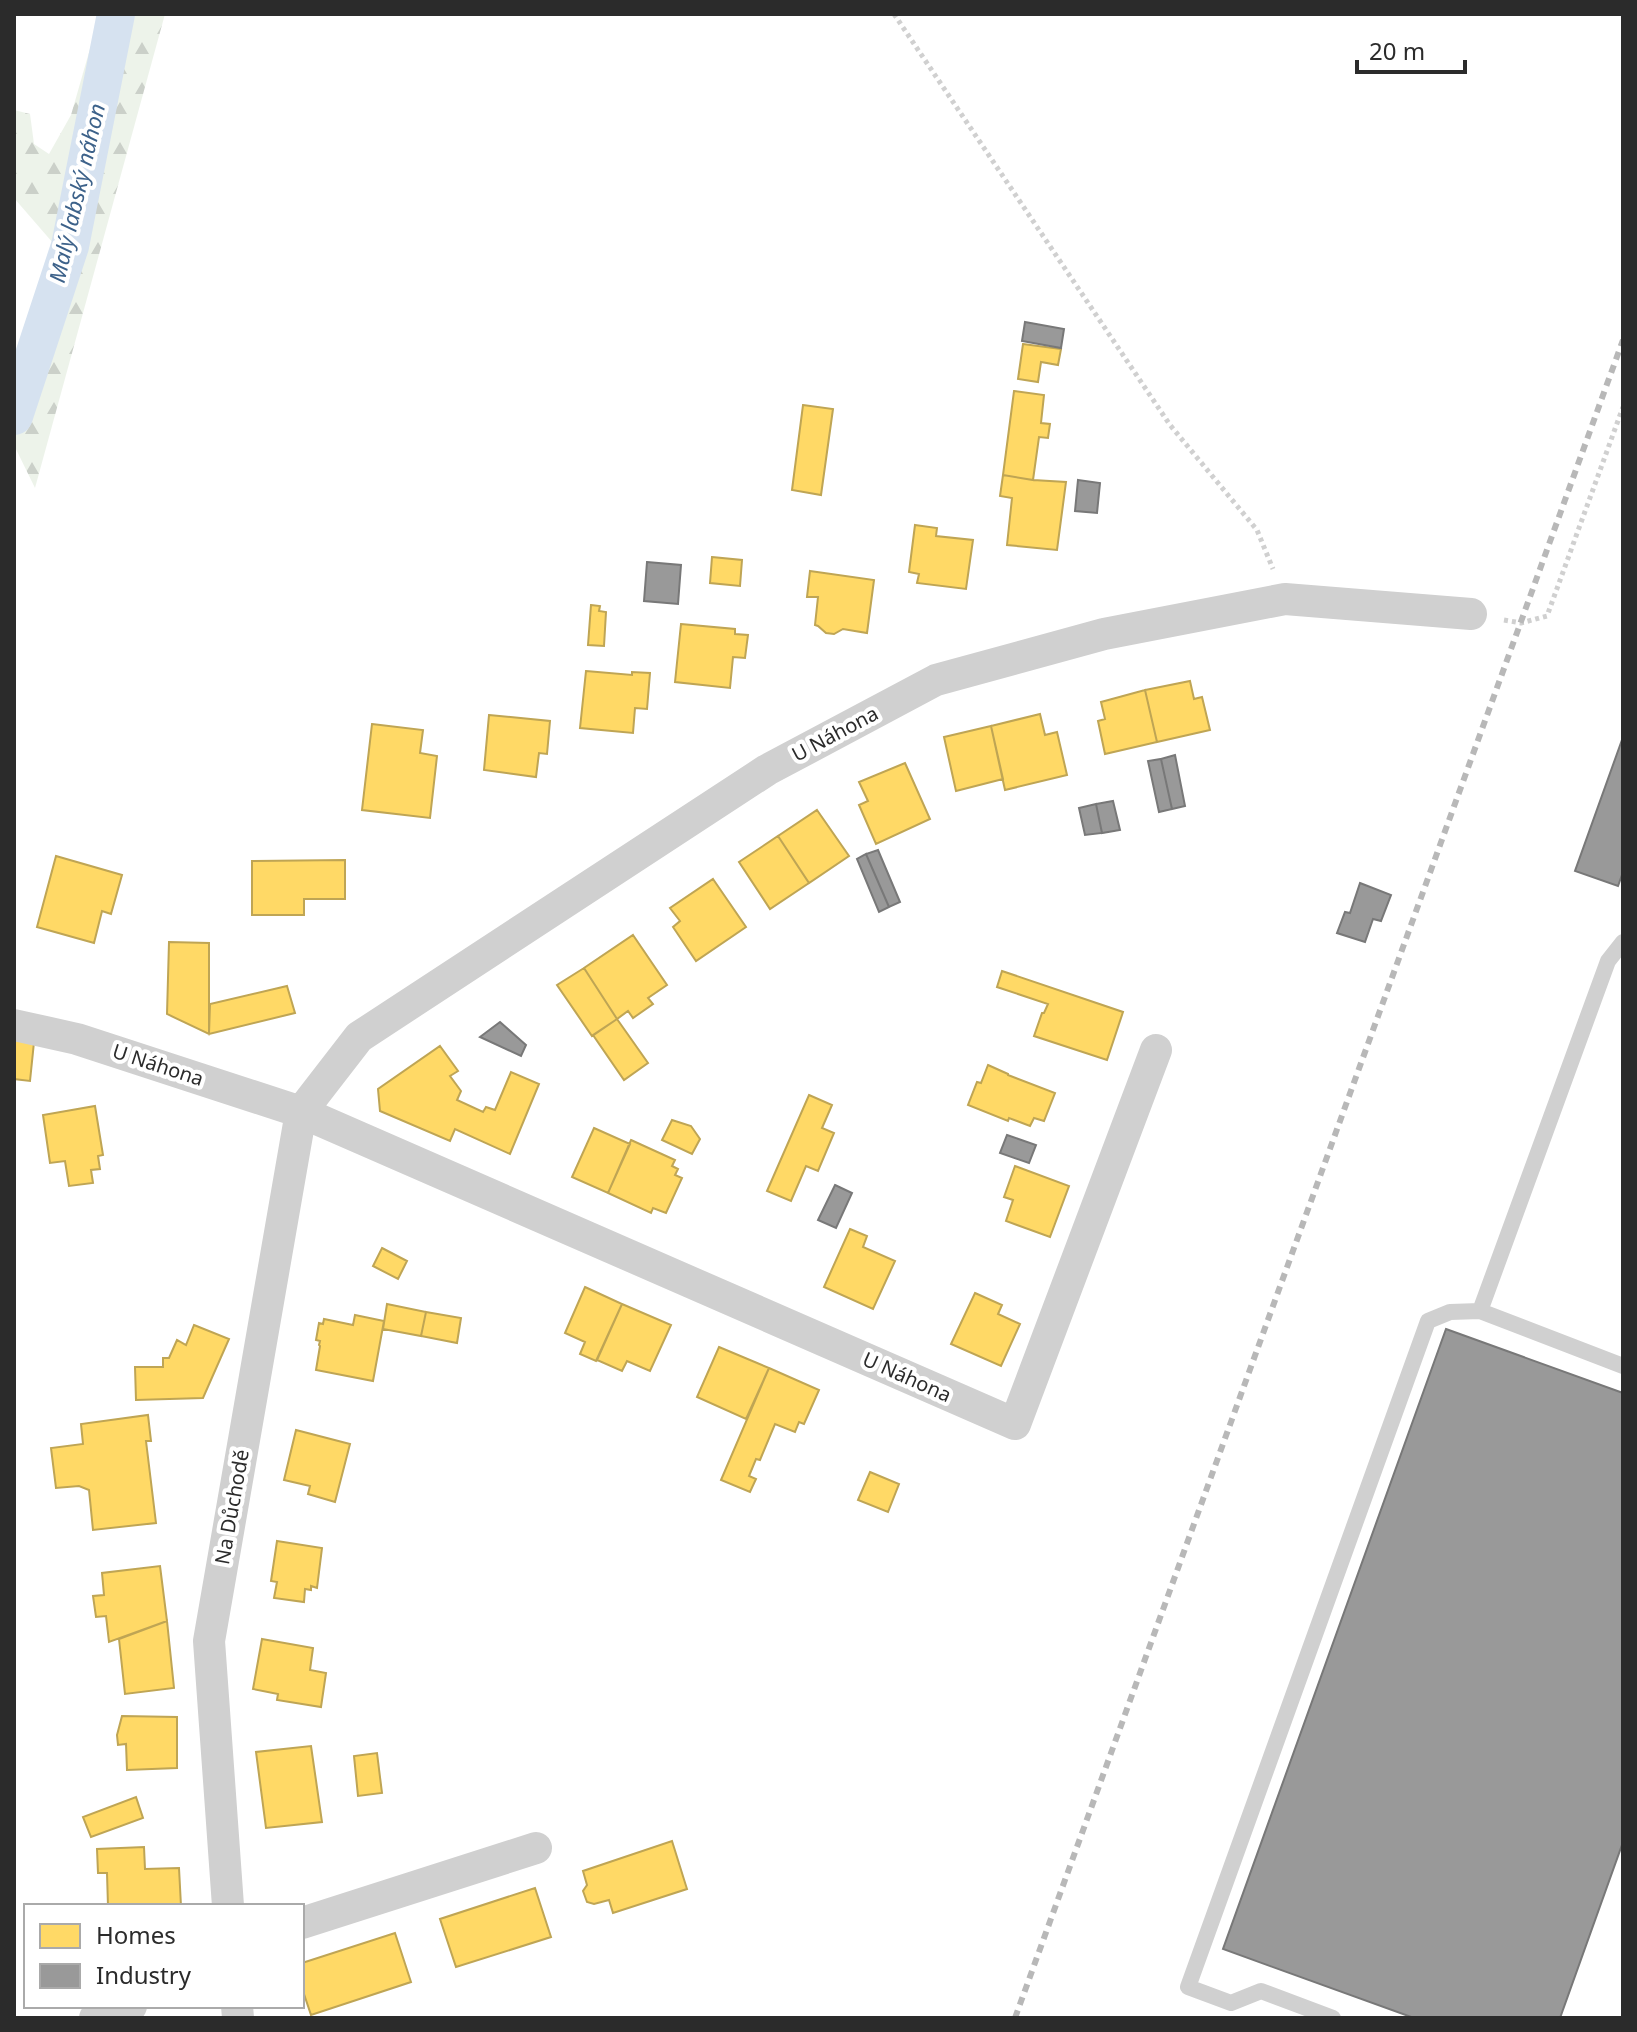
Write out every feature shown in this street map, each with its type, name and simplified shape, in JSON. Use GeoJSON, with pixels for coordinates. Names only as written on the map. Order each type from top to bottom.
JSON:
{"type":"FeatureCollection","features":[{"type":"Feature","properties":{"kind":"street","name":"U Náhona"},"geometry":{"type":"LineString","coordinates":[[301,1112],[359,1037],[767,770],[936,680],[1104,634],[1285,599],[1471,614]]}},
{"type":"Feature","properties":{"kind":"street","name":"U Náhona"},"geometry":{"type":"LineString","coordinates":[[14,1025],[77,1039],[301,1112],[1015,1424],[1156,1050]]}},
{"type":"Feature","properties":{"kind":"street","name":"Na Důchodě"},"geometry":{"type":"LineString","coordinates":[[228,1904],[209,1641],[301,1112]]}},
{"type":"Feature","properties":{"kind":"street"},"geometry":{"type":"LineString","coordinates":[[304,1922],[536,1848]]}},
{"type":"Feature","properties":{"kind":"street"},"geometry":{"type":"LineString","coordinates":[[95,2018],[125,2008]]}},
{"type":"Feature","properties":{"kind":"lane"},"geometry":{"type":"LineString","coordinates":[[1480,1311],[1608,961],[1623,942]]}},
{"type":"Feature","properties":{"kind":"lane"},"geometry":{"type":"LineString","coordinates":[[1333,2018],[1261,1991],[1231,2003],[1188,1987],[1428,1321],[1450,1312],[1480,1311],[1623,1366]]}},
{"type":"Feature","properties":{"kind":"path"},"geometry":{"type":"LineString","coordinates":[[894,14],[1170,425],[1257,530],[1285,599]]}},
{"type":"Feature","properties":{"kind":"path"},"geometry":{"type":"LineString","coordinates":[[1471,614],[1521,623],[1547,616],[1623,407]]}},
{"type":"Feature","properties":{"kind":"green space"},"geometry":{"type":"Polygon","coordinates":[[[100,14],[165,14],[35,488],[14,445],[14,365],[53,243],[14,198],[14,110],[30,114],[34,144],[49,154],[71,115],[100,14]]]}},
{"type":"Feature","properties":{"kind":"building: Homes"},"geometry":{"type":"Polygon","coordinates":[[[1023,344],[1061,349],[1058,365],[1041,362],[1038,382],[1018,379],[1023,344]]]}},
{"type":"Feature","properties":{"kind":"building: Homes"},"geometry":{"type":"Polygon","coordinates":[[[1014,391],[1044,395],[1041,423],[1050,424],[1048,438],[1039,437],[1033,480],[1003,475],[1014,391]]]}},
{"type":"Feature","properties":{"kind":"building: Homes"},"geometry":{"type":"Polygon","coordinates":[[[803,405],[833,409],[821,495],[792,490],[803,405]]]}},
{"type":"Feature","properties":{"kind":"building: Homes"},"geometry":{"type":"Polygon","coordinates":[[[1003,475],[1066,482],[1057,550],[1007,545],[1012,498],[1000,496],[1003,475]]]}},
{"type":"Feature","properties":{"kind":"building: Homes"},"geometry":{"type":"Polygon","coordinates":[[[915,525],[937,528],[936,536],[973,540],[966,589],[917,583],[919,574],[909,572],[915,525]]]}},
{"type":"Feature","properties":{"kind":"building: Homes"},"geometry":{"type":"Polygon","coordinates":[[[712,557],[742,560],[740,586],[710,583],[712,557]]]}},
{"type":"Feature","properties":{"kind":"building: Homes"},"geometry":{"type":"Polygon","coordinates":[[[810,571],[874,580],[867,633],[843,629],[834,634],[826,633],[815,625],[818,597],[807,597],[810,571]]]}},
{"type":"Feature","properties":{"kind":"building: Homes"},"geometry":{"type":"Polygon","coordinates":[[[591,605],[600,606],[599,611],[606,612],[604,646],[588,645],[591,605]]]}},
{"type":"Feature","properties":{"kind":"building: Homes"},"geometry":{"type":"Polygon","coordinates":[[[681,624],[735,629],[735,634],[748,635],[745,658],[733,657],[730,688],[675,682],[681,624]]]}},
{"type":"Feature","properties":{"kind":"building: Homes"},"geometry":{"type":"Polygon","coordinates":[[[586,671],[632,675],[632,672],[650,673],[647,709],[635,708],[633,733],[580,728],[586,671]]]}},
{"type":"Feature","properties":{"kind":"building: Homes"},"geometry":{"type":"Polygon","coordinates":[[[1190,681],[1194,699],[1202,697],[1210,730],[1157,742],[1145,690],[1190,681]]]}},
{"type":"Feature","properties":{"kind":"building: Homes"},"geometry":{"type":"Polygon","coordinates":[[[1145,690],[1157,742],[1105,754],[1098,721],[1105,719],[1101,702],[1145,690]]]}},
{"type":"Feature","properties":{"kind":"building: Homes"},"geometry":{"type":"Polygon","coordinates":[[[1040,714],[1045,735],[1057,732],[1067,775],[1005,790],[991,726],[1040,714]]]}},
{"type":"Feature","properties":{"kind":"building: Homes"},"geometry":{"type":"Polygon","coordinates":[[[489,715],[550,721],[547,754],[539,753],[536,777],[484,770],[489,715]]]}},
{"type":"Feature","properties":{"kind":"building: Homes"},"geometry":{"type":"Polygon","coordinates":[[[372,724],[423,730],[420,753],[437,756],[430,818],[362,810],[372,724]]]}},
{"type":"Feature","properties":{"kind":"building: Homes"},"geometry":{"type":"Polygon","coordinates":[[[991,726],[1003,779],[956,791],[944,737],[991,726]]]}},
{"type":"Feature","properties":{"kind":"building: Homes"},"geometry":{"type":"Polygon","coordinates":[[[905,763],[930,819],[876,844],[859,805],[868,801],[859,782],[905,763]]]}},
{"type":"Feature","properties":{"kind":"building: Homes"},"geometry":{"type":"Polygon","coordinates":[[[817,810],[849,856],[809,883],[778,836],[817,810]]]}},
{"type":"Feature","properties":{"kind":"building: Homes"},"geometry":{"type":"Polygon","coordinates":[[[778,836],[809,883],[770,909],[739,862],[778,836]]]}},
{"type":"Feature","properties":{"kind":"building: Homes"},"geometry":{"type":"Polygon","coordinates":[[[56,856],[122,875],[111,914],[102,911],[94,943],[37,927],[56,856]]]}},
{"type":"Feature","properties":{"kind":"building: Homes"},"geometry":{"type":"Polygon","coordinates":[[[345,860],[345,899],[304,899],[304,915],[252,915],[252,861],[345,860]]]}},
{"type":"Feature","properties":{"kind":"building: Homes"},"geometry":{"type":"Polygon","coordinates":[[[713,879],[746,927],[696,961],[673,927],[680,921],[670,908],[713,879]]]}},
{"type":"Feature","properties":{"kind":"building: Homes"},"geometry":{"type":"Polygon","coordinates":[[[633,935],[667,985],[648,998],[653,1004],[633,1018],[628,1011],[617,1019],[584,968],[633,935]]]}},
{"type":"Feature","properties":{"kind":"building: Homes"},"geometry":{"type":"Polygon","coordinates":[[[169,942],[209,943],[209,1034],[167,1014],[169,942]]]}},
{"type":"Feature","properties":{"kind":"building: Homes"},"geometry":{"type":"Polygon","coordinates":[[[584,968],[617,1019],[592,1036],[557,985],[584,968]]]}},
{"type":"Feature","properties":{"kind":"building: Homes"},"geometry":{"type":"Polygon","coordinates":[[[1002,971],[1123,1012],[1107,1060],[1034,1036],[1048,1004],[997,987],[1002,971]]]}},
{"type":"Feature","properties":{"kind":"building: Homes"},"geometry":{"type":"Polygon","coordinates":[[[287,986],[295,1013],[209,1034],[210,1004],[287,986]]]}},
{"type":"Feature","properties":{"kind":"building: Homes"},"geometry":{"type":"Polygon","coordinates":[[[617,1019],[648,1063],[624,1080],[593,1035],[617,1019]]]}},
{"type":"Feature","properties":{"kind":"building: Homes"},"geometry":{"type":"Polygon","coordinates":[[[14,1039],[34,1042],[30,1081],[14,1079],[14,1039]]]}},
{"type":"Feature","properties":{"kind":"building: Homes"},"geometry":{"type":"Polygon","coordinates":[[[440,1046],[458,1071],[450,1076],[461,1091],[457,1100],[483,1112],[486,1107],[495,1110],[511,1072],[539,1084],[510,1154],[455,1129],[450,1141],[380,1111],[378,1089],[440,1046]]]}},
{"type":"Feature","properties":{"kind":"building: Homes"},"geometry":{"type":"Polygon","coordinates":[[[988,1065],[1055,1093],[1044,1121],[1034,1118],[1030,1126],[968,1105],[988,1065]]]}},
{"type":"Feature","properties":{"kind":"building: Homes"},"geometry":{"type":"Polygon","coordinates":[[[809,1095],[832,1105],[822,1128],[834,1133],[818,1171],[806,1166],[791,1201],[767,1191],[809,1095]]]}},
{"type":"Feature","properties":{"kind":"building: Homes"},"geometry":{"type":"Polygon","coordinates":[[[95,1106],[103,1155],[98,1156],[100,1169],[91,1170],[93,1183],[69,1186],[65,1161],[50,1163],[43,1115],[95,1106]]]}},
{"type":"Feature","properties":{"kind":"building: Homes"},"geometry":{"type":"Polygon","coordinates":[[[672,1120],[691,1126],[700,1139],[692,1154],[662,1140],[672,1120]]]}},
{"type":"Feature","properties":{"kind":"building: Homes"},"geometry":{"type":"Polygon","coordinates":[[[594,1128],[630,1144],[608,1193],[572,1177],[594,1128]]]}},
{"type":"Feature","properties":{"kind":"building: Homes"},"geometry":{"type":"Polygon","coordinates":[[[631,1140],[675,1160],[672,1166],[678,1169],[675,1175],[682,1178],[666,1213],[653,1208],[651,1213],[608,1193],[631,1140]]]}},
{"type":"Feature","properties":{"kind":"building: Homes"},"geometry":{"type":"Polygon","coordinates":[[[1015,1166],[1069,1186],[1050,1237],[1006,1221],[1013,1200],[1004,1197],[1015,1166]]]}},
{"type":"Feature","properties":{"kind":"building: Homes"},"geometry":{"type":"Polygon","coordinates":[[[850,1229],[867,1236],[863,1247],[895,1261],[873,1309],[824,1287],[850,1229]]]}},
{"type":"Feature","properties":{"kind":"building: Homes"},"geometry":{"type":"Polygon","coordinates":[[[382,1248],[407,1261],[398,1279],[373,1266],[382,1248]]]}},
{"type":"Feature","properties":{"kind":"building: Homes"},"geometry":{"type":"Polygon","coordinates":[[[585,1287],[622,1304],[596,1361],[580,1354],[585,1342],[565,1333],[585,1287]]]}},
{"type":"Feature","properties":{"kind":"building: Homes"},"geometry":{"type":"Polygon","coordinates":[[[975,1293],[1002,1305],[998,1314],[1020,1324],[1001,1366],[951,1344],[975,1293]]]}},
{"type":"Feature","properties":{"kind":"building: Homes"},"geometry":{"type":"Polygon","coordinates":[[[387,1304],[426,1312],[421,1336],[383,1329],[387,1304]]]}},
{"type":"Feature","properties":{"kind":"building: Homes"},"geometry":{"type":"Polygon","coordinates":[[[622,1304],[671,1325],[650,1371],[627,1361],[622,1371],[597,1360],[622,1304]]]}},
{"type":"Feature","properties":{"kind":"building: Homes"},"geometry":{"type":"Polygon","coordinates":[[[426,1312],[461,1318],[457,1343],[421,1336],[426,1312]]]}},
{"type":"Feature","properties":{"kind":"building: Homes"},"geometry":{"type":"Polygon","coordinates":[[[355,1315],[384,1321],[373,1381],[316,1370],[320,1346],[320,1341],[316,1340],[319,1323],[323,1324],[324,1319],[353,1325],[355,1315]]]}},
{"type":"Feature","properties":{"kind":"building: Homes"},"geometry":{"type":"Polygon","coordinates":[[[194,1325],[229,1339],[203,1398],[136,1400],[135,1367],[163,1367],[163,1358],[169,1358],[177,1340],[186,1345],[194,1325]]]}},
{"type":"Feature","properties":{"kind":"building: Homes"},"geometry":{"type":"Polygon","coordinates":[[[719,1347],[769,1368],[746,1419],[697,1397],[719,1347]]]}},
{"type":"Feature","properties":{"kind":"building: Homes"},"geometry":{"type":"Polygon","coordinates":[[[769,1368],[819,1390],[804,1424],[799,1422],[795,1432],[775,1424],[760,1460],[756,1459],[749,1476],[756,1479],[750,1492],[721,1480],[769,1368]]]}},
{"type":"Feature","properties":{"kind":"building: Homes"},"geometry":{"type":"Polygon","coordinates":[[[148,1415],[151,1441],[146,1441],[156,1523],[93,1530],[89,1490],[79,1486],[56,1488],[51,1448],[83,1444],[81,1424],[148,1415]]]}},
{"type":"Feature","properties":{"kind":"building: Homes"},"geometry":{"type":"Polygon","coordinates":[[[296,1430],[350,1444],[335,1502],[308,1494],[310,1486],[284,1480],[296,1430]]]}},
{"type":"Feature","properties":{"kind":"building: Homes"},"geometry":{"type":"Polygon","coordinates":[[[870,1472],[899,1484],[888,1512],[858,1500],[870,1472]]]}},
{"type":"Feature","properties":{"kind":"building: Homes"},"geometry":{"type":"Polygon","coordinates":[[[277,1541],[322,1548],[317,1588],[311,1586],[311,1590],[305,1589],[304,1602],[274,1598],[277,1582],[271,1581],[277,1541]]]}},
{"type":"Feature","properties":{"kind":"building: Homes"},"geometry":{"type":"Polygon","coordinates":[[[160,1566],[167,1621],[109,1642],[106,1616],[96,1617],[93,1596],[104,1595],[102,1573],[160,1566]]]}},
{"type":"Feature","properties":{"kind":"building: Homes"},"geometry":{"type":"Polygon","coordinates":[[[167,1621],[174,1688],[125,1694],[119,1639],[167,1621]]]}},
{"type":"Feature","properties":{"kind":"building: Homes"},"geometry":{"type":"Polygon","coordinates":[[[262,1639],[313,1648],[310,1670],[326,1673],[321,1707],[277,1700],[278,1694],[253,1689],[262,1639]]]}},
{"type":"Feature","properties":{"kind":"building: Homes"},"geometry":{"type":"Polygon","coordinates":[[[122,1716],[177,1717],[177,1768],[127,1770],[126,1744],[118,1745],[117,1735],[122,1716]]]}},
{"type":"Feature","properties":{"kind":"building: Homes"},"geometry":{"type":"Polygon","coordinates":[[[311,1746],[322,1822],[266,1828],[256,1752],[311,1746]]]}},
{"type":"Feature","properties":{"kind":"building: Homes"},"geometry":{"type":"Polygon","coordinates":[[[377,1753],[382,1793],[358,1796],[354,1756],[377,1753]]]}},
{"type":"Feature","properties":{"kind":"building: Homes"},"geometry":{"type":"Polygon","coordinates":[[[136,1797],[143,1818],[91,1837],[83,1817],[136,1797]]]}},
{"type":"Feature","properties":{"kind":"building: Homes"},"geometry":{"type":"Polygon","coordinates":[[[672,1841],[687,1889],[613,1913],[609,1900],[594,1904],[587,1902],[583,1891],[587,1885],[583,1871],[672,1841]]]}},
{"type":"Feature","properties":{"kind":"building: Homes"},"geometry":{"type":"Polygon","coordinates":[[[144,1847],[145,1869],[179,1868],[181,1904],[108,1904],[107,1873],[98,1873],[97,1849],[144,1847]]]}},
{"type":"Feature","properties":{"kind":"building: Homes"},"geometry":{"type":"Polygon","coordinates":[[[535,1888],[551,1937],[456,1967],[440,1919],[535,1888]]]}},
{"type":"Feature","properties":{"kind":"building: Homes"},"geometry":{"type":"Polygon","coordinates":[[[395,1933],[411,1982],[311,2015],[304,1994],[304,1962],[395,1933]]]}},
{"type":"Feature","properties":{"kind":"building: Industry"},"geometry":{"type":"Polygon","coordinates":[[[1025,322],[1064,329],[1061,348],[1022,341],[1025,322]]]}},
{"type":"Feature","properties":{"kind":"building: Industry"},"geometry":{"type":"Polygon","coordinates":[[[1078,480],[1100,483],[1097,513],[1075,511],[1078,480]]]}},
{"type":"Feature","properties":{"kind":"building: Industry"},"geometry":{"type":"Polygon","coordinates":[[[647,562],[681,565],[678,604],[644,601],[647,562]]]}},
{"type":"Feature","properties":{"kind":"building: Industry"},"geometry":{"type":"Polygon","coordinates":[[[1623,737],[1623,872],[1618,886],[1575,871],[1623,737]]]}},
{"type":"Feature","properties":{"kind":"building: Industry"},"geometry":{"type":"Polygon","coordinates":[[[1175,755],[1185,806],[1172,809],[1161,759],[1175,755]]]}},
{"type":"Feature","properties":{"kind":"building: Industry"},"geometry":{"type":"Polygon","coordinates":[[[1161,759],[1172,809],[1159,812],[1148,761],[1161,759]]]}},
{"type":"Feature","properties":{"kind":"building: Industry"},"geometry":{"type":"Polygon","coordinates":[[[1113,801],[1120,830],[1102,833],[1096,804],[1113,801]]]}},
{"type":"Feature","properties":{"kind":"building: Industry"},"geometry":{"type":"Polygon","coordinates":[[[1096,804],[1102,833],[1085,835],[1079,808],[1096,804]]]}},
{"type":"Feature","properties":{"kind":"building: Industry"},"geometry":{"type":"Polygon","coordinates":[[[878,850],[900,902],[889,907],[866,854],[878,850]]]}},
{"type":"Feature","properties":{"kind":"building: Industry"},"geometry":{"type":"Polygon","coordinates":[[[866,854],[889,907],[879,912],[857,859],[866,854]]]}},
{"type":"Feature","properties":{"kind":"building: Industry"},"geometry":{"type":"Polygon","coordinates":[[[1360,883],[1391,895],[1381,921],[1373,919],[1365,942],[1337,933],[1345,912],[1350,913],[1360,883]]]}},
{"type":"Feature","properties":{"kind":"building: Industry"},"geometry":{"type":"Polygon","coordinates":[[[500,1022],[526,1045],[521,1056],[480,1037],[500,1022]]]}},
{"type":"Feature","properties":{"kind":"building: Industry"},"geometry":{"type":"Polygon","coordinates":[[[1007,1135],[1036,1145],[1029,1163],[1000,1153],[1007,1135]]]}},
{"type":"Feature","properties":{"kind":"building: Industry"},"geometry":{"type":"Polygon","coordinates":[[[835,1185],[852,1193],[836,1228],[818,1220],[835,1185]]]}},
{"type":"Feature","properties":{"kind":"building: Industry"},"geometry":{"type":"Polygon","coordinates":[[[1446,1329],[1623,1393],[1623,1842],[1560,2018],[1414,2018],[1223,1949],[1446,1329]]]}},
{"type":"Feature","properties":{"kind":"waterway","name":"Malý labský náhon"},"geometry":{"type":"LineString","coordinates":[[14,416],[70,246],[116,14]]}},
{"type":"Feature","properties":{"kind":"railway"},"geometry":{"type":"LineString","coordinates":[[1015,2018],[1623,340]]}}]}
